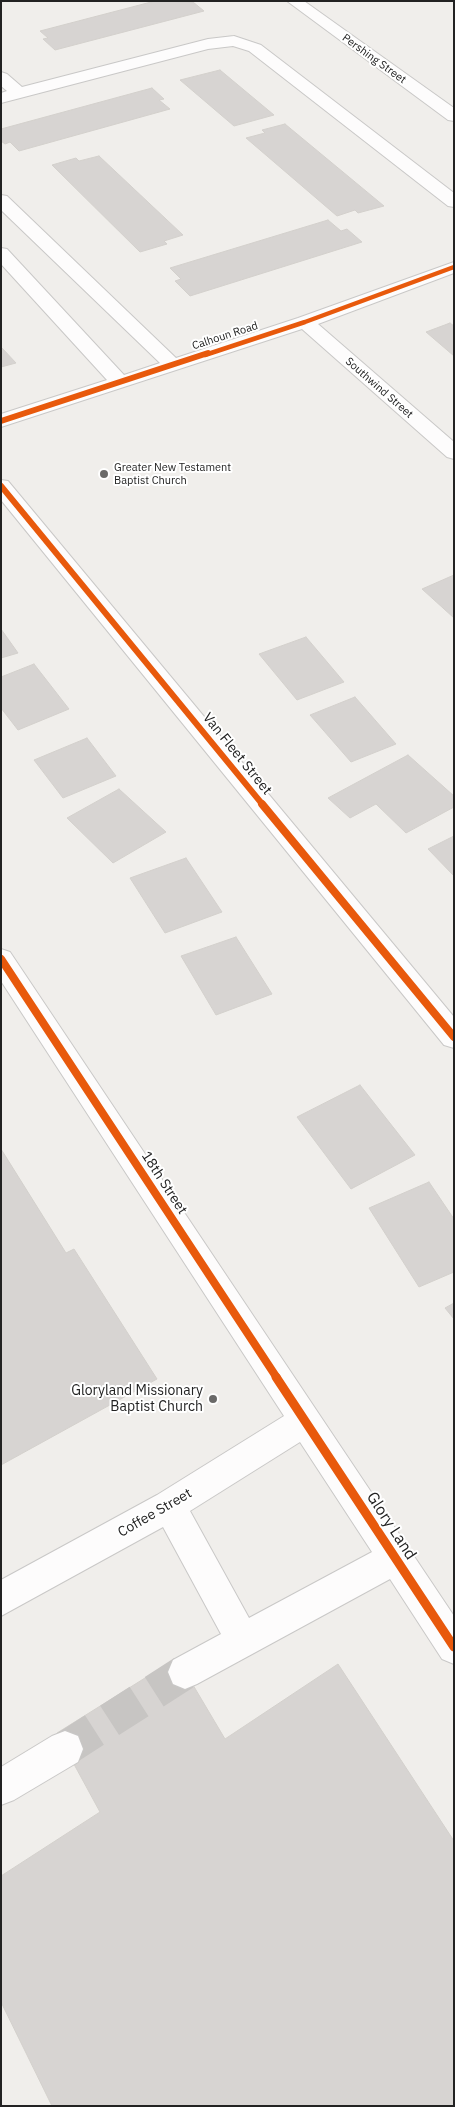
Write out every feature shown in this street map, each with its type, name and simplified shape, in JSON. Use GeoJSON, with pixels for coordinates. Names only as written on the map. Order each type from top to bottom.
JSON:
{"type":"FeatureCollection","features":[{"type":"Feature","properties":{"kind":"street","name":"Pershing Street"},"geometry":{"type":"LineString","coordinates":[[294,1],[454,116]]}},
{"type":"Feature","properties":{"kind":"street"},"geometry":{"type":"LineString","coordinates":[[1,98],[208,44],[234,41],[255,48],[454,202]]}},
{"type":"Feature","properties":{"kind":"street"},"geometry":{"type":"LineString","coordinates":[[1,77],[19,93]]}},
{"type":"Feature","properties":{"kind":"street"},"geometry":{"type":"LineString","coordinates":[[1,200],[172,364]]}},
{"type":"Feature","properties":{"kind":"street"},"geometry":{"type":"LineString","coordinates":[[1,253],[120,382]]}},
{"type":"Feature","properties":{"kind":"street","name":"Calhoun Road"},"geometry":{"type":"LineString","coordinates":[[1,421],[305,322],[454,267]]}},
{"type":"Feature","properties":{"kind":"street","name":"Southwind Street"},"geometry":{"type":"LineString","coordinates":[[305,322],[454,453]]}},
{"type":"Feature","properties":{"kind":"street","name":"Van Fleet Street"},"geometry":{"type":"LineString","coordinates":[[1,486],[454,1037]]}},
{"type":"Feature","properties":{"kind":"street","name":"18th Street"},"geometry":{"type":"LineString","coordinates":[[1,959],[305,1421]]}},
{"type":"Feature","properties":{"kind":"street","name":"Coffee Street"},"geometry":{"type":"LineString","coordinates":[[1,1599],[169,1506],[305,1421]]}},
{"type":"Feature","properties":{"kind":"street","name":"Glory Land"},"geometry":{"type":"LineString","coordinates":[[305,1421],[454,1647]]}},
{"type":"Feature","properties":{"kind":"street"},"geometry":{"type":"LineString","coordinates":[[169,1506],[242,1641]]}},
{"type":"Feature","properties":{"kind":"street"},"geometry":{"type":"LineString","coordinates":[[185,1672],[395,1558]]}},
{"type":"Feature","properties":{"kind":"street"},"geometry":{"type":"LineString","coordinates":[[1,1787],[65,1748]]}},
{"type":"Feature","properties":{"kind":"building"},"geometry":{"type":"Polygon","coordinates":[[[155,1],[193,2],[204,11],[55,50],[43,39],[48,38],[40,31],[155,1]]]}},
{"type":"Feature","properties":{"kind":"building"},"geometry":{"type":"Polygon","coordinates":[[[220,70],[274,115],[234,126],[180,80],[220,70]]]}},
{"type":"Feature","properties":{"kind":"building"},"geometry":{"type":"Polygon","coordinates":[[[152,88],[164,99],[159,100],[170,109],[19,151],[10,142],[5,144],[1,141],[1,129],[152,88]]]}},
{"type":"Feature","properties":{"kind":"building"},"geometry":{"type":"Polygon","coordinates":[[[285,124],[384,206],[358,213],[355,210],[337,216],[246,138],[265,133],[262,130],[285,124]]]}},
{"type":"Feature","properties":{"kind":"building"},"geometry":{"type":"Polygon","coordinates":[[[99,156],[183,235],[164,241],[167,244],[140,252],[52,165],[76,158],[79,161],[99,156]]]}},
{"type":"Feature","properties":{"kind":"building"},"geometry":{"type":"Polygon","coordinates":[[[328,220],[341,231],[347,229],[362,242],[190,296],[175,281],[181,279],[170,268],[328,220]]]}},
{"type":"Feature","properties":{"kind":"building"},"geometry":{"type":"Polygon","coordinates":[[[450,323],[454,326],[454,356],[426,332],[450,323]]]}},
{"type":"Feature","properties":{"kind":"building"},"geometry":{"type":"Polygon","coordinates":[[[2,348],[16,363],[1,367],[2,348]]]}},
{"type":"Feature","properties":{"kind":"building"},"geometry":{"type":"Polygon","coordinates":[[[454,575],[454,618],[422,589],[454,575]]]}},
{"type":"Feature","properties":{"kind":"building"},"geometry":{"type":"Polygon","coordinates":[[[1,629],[18,653],[1,658],[1,629]]]}},
{"type":"Feature","properties":{"kind":"building"},"geometry":{"type":"Polygon","coordinates":[[[306,637],[344,682],[297,700],[259,654],[306,637]]]}},
{"type":"Feature","properties":{"kind":"building"},"geometry":{"type":"Polygon","coordinates":[[[34,664],[69,709],[18,730],[1,708],[1,677],[34,664]]]}},
{"type":"Feature","properties":{"kind":"building"},"geometry":{"type":"Polygon","coordinates":[[[355,697],[396,744],[351,762],[310,715],[355,697]]]}},
{"type":"Feature","properties":{"kind":"building"},"geometry":{"type":"Polygon","coordinates":[[[87,738],[116,776],[63,798],[34,760],[87,738]]]}},
{"type":"Feature","properties":{"kind":"building"},"geometry":{"type":"Polygon","coordinates":[[[408,755],[454,796],[454,807],[406,833],[376,804],[350,818],[328,798],[408,755]]]}},
{"type":"Feature","properties":{"kind":"building"},"geometry":{"type":"Polygon","coordinates":[[[119,789],[166,832],[113,863],[67,818],[119,789]]]}},
{"type":"Feature","properties":{"kind":"building"},"geometry":{"type":"Polygon","coordinates":[[[454,836],[454,876],[428,849],[454,836]]]}},
{"type":"Feature","properties":{"kind":"building"},"geometry":{"type":"Polygon","coordinates":[[[186,858],[222,912],[165,933],[130,878],[186,858]]]}},
{"type":"Feature","properties":{"kind":"building"},"geometry":{"type":"Polygon","coordinates":[[[236,937],[272,994],[216,1015],[181,956],[236,937]]]}},
{"type":"Feature","properties":{"kind":"building"},"geometry":{"type":"Polygon","coordinates":[[[360,1085],[415,1155],[351,1189],[297,1117],[360,1085]]]}},
{"type":"Feature","properties":{"kind":"building"},"geometry":{"type":"Polygon","coordinates":[[[1,1149],[66,1253],[74,1249],[157,1379],[1,1465],[1,1149]]]}},
{"type":"Feature","properties":{"kind":"building"},"geometry":{"type":"Polygon","coordinates":[[[429,1182],[454,1219],[454,1272],[419,1287],[369,1208],[429,1182]]]}},
{"type":"Feature","properties":{"kind":"building"},"geometry":{"type":"Polygon","coordinates":[[[454,1303],[454,1319],[445,1308],[454,1303]]]}},
{"type":"Feature","properties":{"kind":"building"},"geometry":{"type":"Polygon","coordinates":[[[177,1658],[225,1739],[338,1664],[454,1841],[454,2106],[52,2106],[1,2002],[1,1876],[100,1812],[57,1733],[177,1658]]]}},
{"type":"Feature","properties":{"kind":"tunnel"},"geometry":{"type":"LineString","coordinates":[[65,1749],[185,1672]]}},
{"type":"Feature","properties":{"kind":"cycle path"},"geometry":{"type":"LineString","coordinates":[[1,421],[305,322],[454,267]]}},
{"type":"Feature","properties":{"kind":"cycle path"},"geometry":{"type":"LineString","coordinates":[[1,486],[454,1037]]}},
{"type":"Feature","properties":{"kind":"cycle path"},"geometry":{"type":"LineString","coordinates":[[1,959],[454,1647]]}},
{"type":"Feature","properties":{"kind":"place","name":"Greater New Testament Baptist Church"},"geometry":{"type":"Point","coordinates":[104,474]}},
{"type":"Feature","properties":{"kind":"place","name":"Gloryland Missionary Baptist Church"},"geometry":{"type":"Point","coordinates":[213,1399]}}]}
